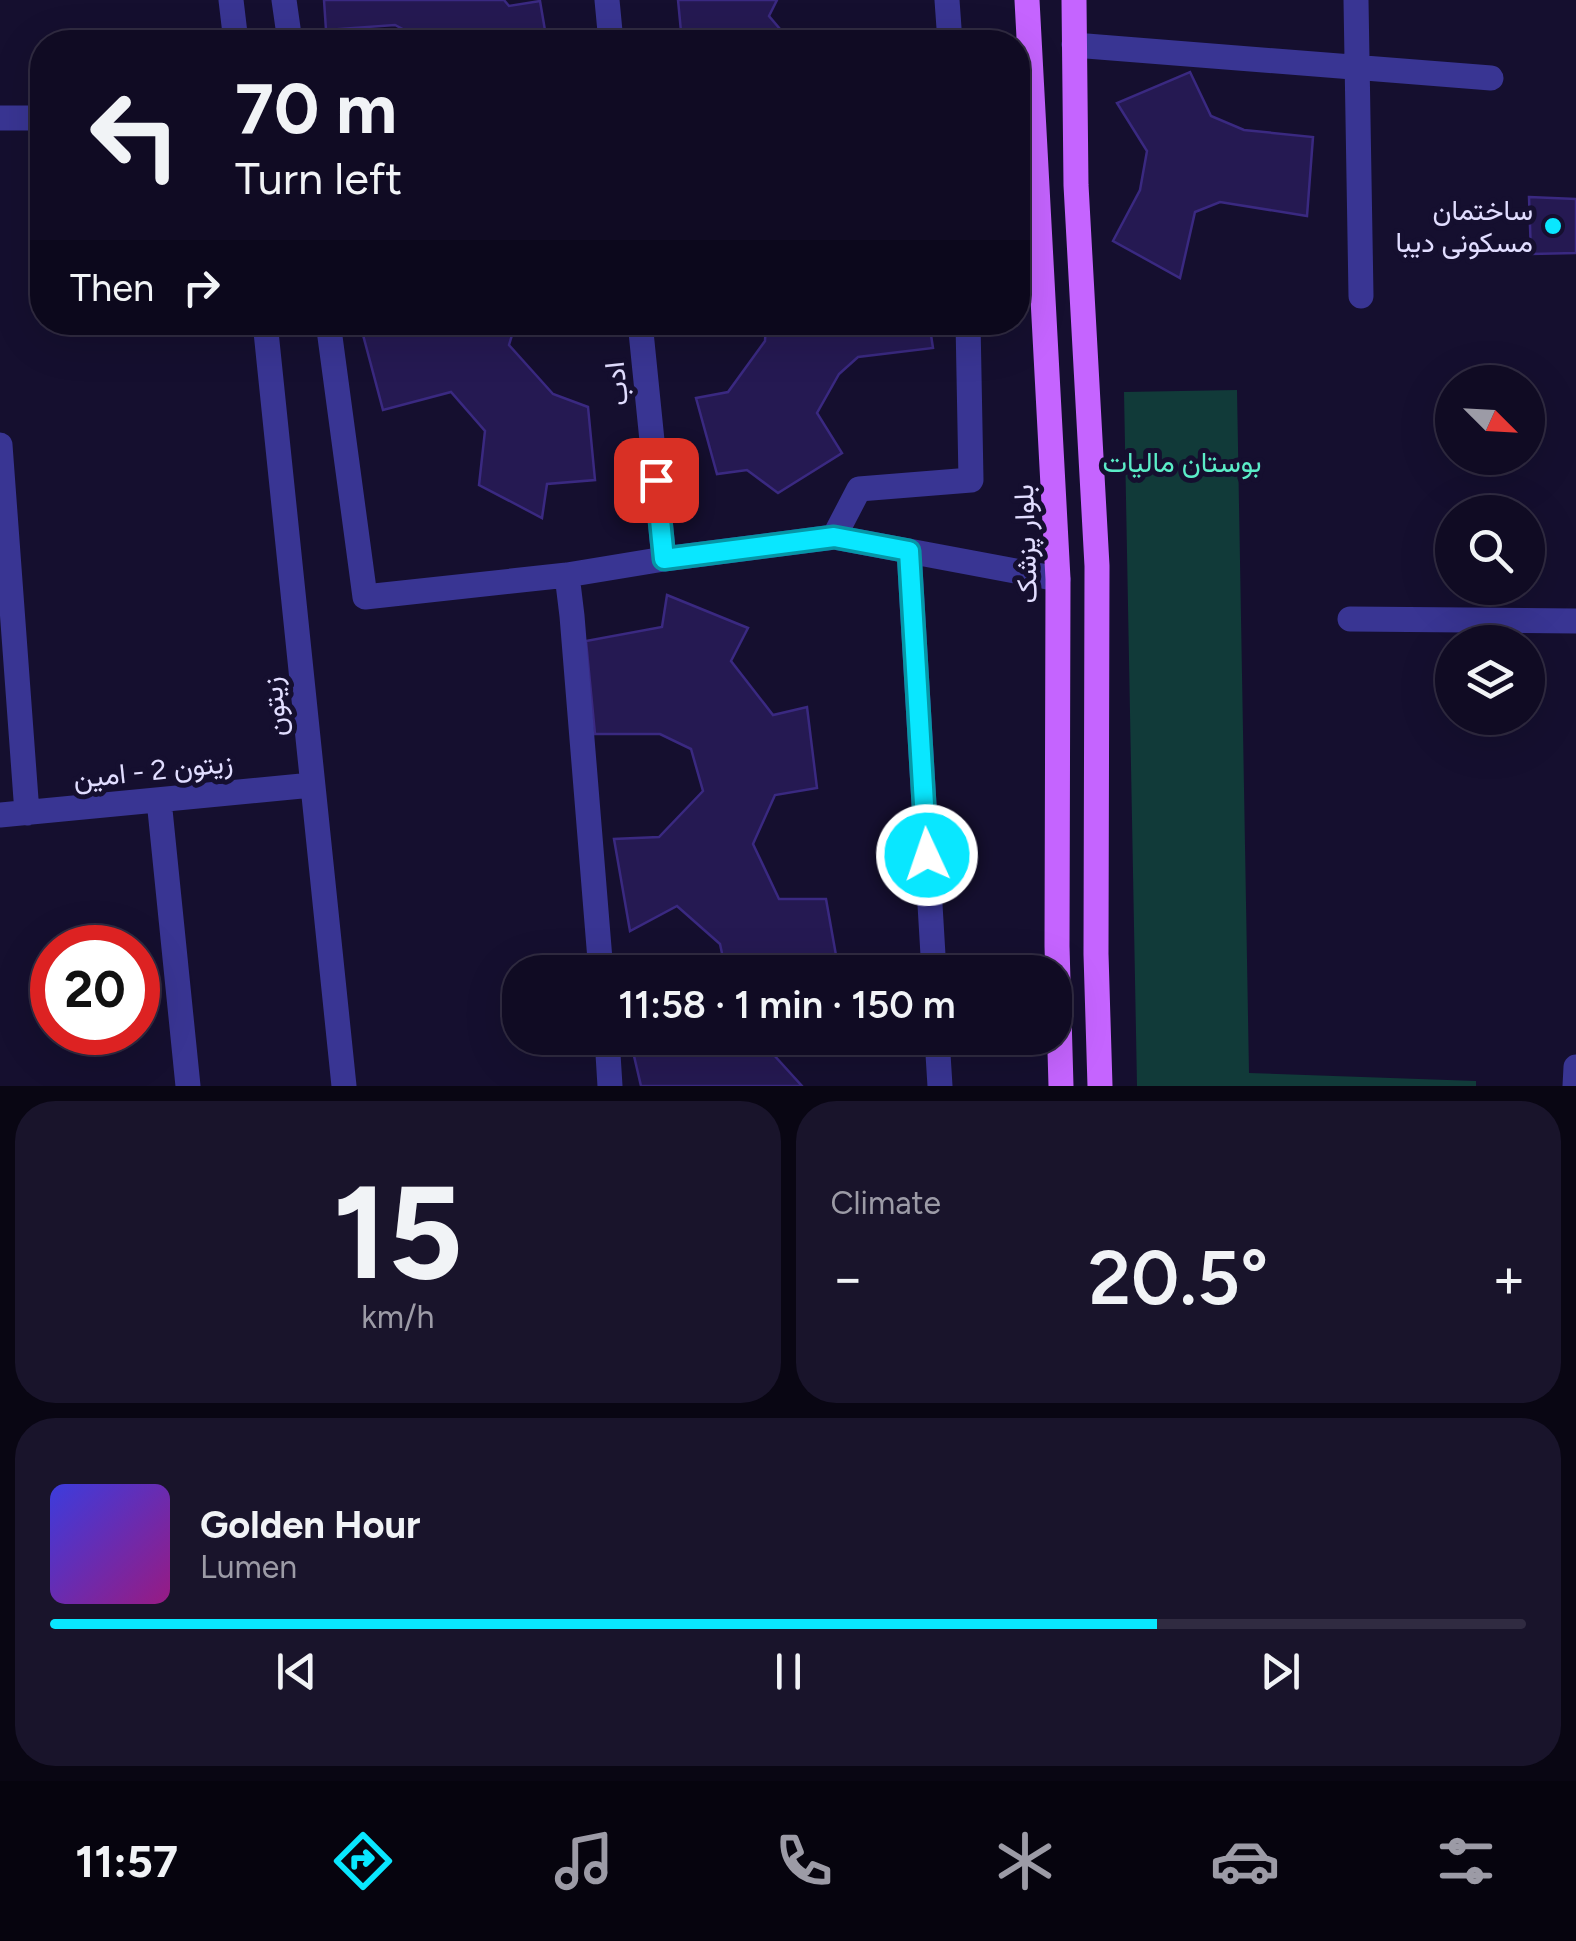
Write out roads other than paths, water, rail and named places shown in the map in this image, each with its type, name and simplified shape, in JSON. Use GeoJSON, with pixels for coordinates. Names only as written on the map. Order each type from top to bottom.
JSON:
{"type":"FeatureCollection","features":[{"type":"Feature","properties":{"kind":"main road","name":"بلوار پزشک"},"geometry":{"type":"LineString","coordinates":[[1028,0],[1030,30]]}},
{"type":"Feature","properties":{"kind":"main road"},"geometry":{"type":"LineString","coordinates":[[1074,0],[1076,185],[1098,566],[1096,954],[1100,1086]]}},
{"type":"Feature","properties":{"kind":"main road","name":"بلوار پزشک"},"geometry":{"type":"LineString","coordinates":[[1030,39],[1058,579],[1057,946],[1061,1086]]}},
{"type":"Feature","properties":{"kind":"street"},"geometry":{"type":"LineString","coordinates":[[231,0],[235,30]]}},
{"type":"Feature","properties":{"kind":"street"},"geometry":{"type":"LineString","coordinates":[[284,0],[288,30]]}},
{"type":"Feature","properties":{"kind":"street"},"geometry":{"type":"LineString","coordinates":[[606,0],[610,30]]}},
{"type":"Feature","properties":{"kind":"street"},"geometry":{"type":"LineString","coordinates":[[947,0],[949,30]]}},
{"type":"Feature","properties":{"kind":"street"},"geometry":{"type":"LineString","coordinates":[[1356,0],[1361,296]]}},
{"type":"Feature","properties":{"kind":"street"},"geometry":{"type":"LineString","coordinates":[[1074,45],[1491,78]]}},
{"type":"Feature","properties":{"kind":"street"},"geometry":{"type":"LineString","coordinates":[[0,118],[30,118]]}},
{"type":"Feature","properties":{"kind":"street","name":"زیتون"},"geometry":{"type":"LineString","coordinates":[[266,335],[344,1086]]}},
{"type":"Feature","properties":{"kind":"street"},"geometry":{"type":"LineString","coordinates":[[330,335],[365,597],[567,575],[834,537],[1058,579]]}},
{"type":"Feature","properties":{"kind":"street","name":"ادب"},"geometry":{"type":"LineString","coordinates":[[641,335],[664,559]]}},
{"type":"Feature","properties":{"kind":"street"},"geometry":{"type":"LineString","coordinates":[[834,537],[859,489],[971,480],[968,335]]}},
{"type":"Feature","properties":{"kind":"street"},"geometry":{"type":"LineString","coordinates":[[0,446],[27,812]]}},
{"type":"Feature","properties":{"kind":"street"},"geometry":{"type":"LineString","coordinates":[[909,551],[933,955]]}},
{"type":"Feature","properties":{"kind":"street"},"geometry":{"type":"LineString","coordinates":[[567,575],[600,955]]}},
{"type":"Feature","properties":{"kind":"street"},"geometry":{"type":"LineString","coordinates":[[1350,619],[1576,621]]}},
{"type":"Feature","properties":{"kind":"street","name":"زیتون 2 - امین"},"geometry":{"type":"LineString","coordinates":[[0,815],[312,784]]}},
{"type":"Feature","properties":{"kind":"street"},"geometry":{"type":"LineString","coordinates":[[158,800],[188,1086]]}},
{"type":"Feature","properties":{"kind":"street"},"geometry":{"type":"LineString","coordinates":[[607,1055],[610,1086]]}},
{"type":"Feature","properties":{"kind":"street"},"geometry":{"type":"LineString","coordinates":[[938,1055],[940,1086]]}},
{"type":"Feature","properties":{"kind":"street"},"geometry":{"type":"LineString","coordinates":[[1575,1086],[1576,1067]]}},
{"type":"Feature","properties":{"kind":"place","name":"ساختمان مسکونی دیبا"},"geometry":{"type":"Point","coordinates":[1553,226]}},
{"type":"Feature","properties":{"kind":"park label","name":"بوستان مالیات"},"geometry":{"type":"Point","coordinates":[1182,462]}}]}
